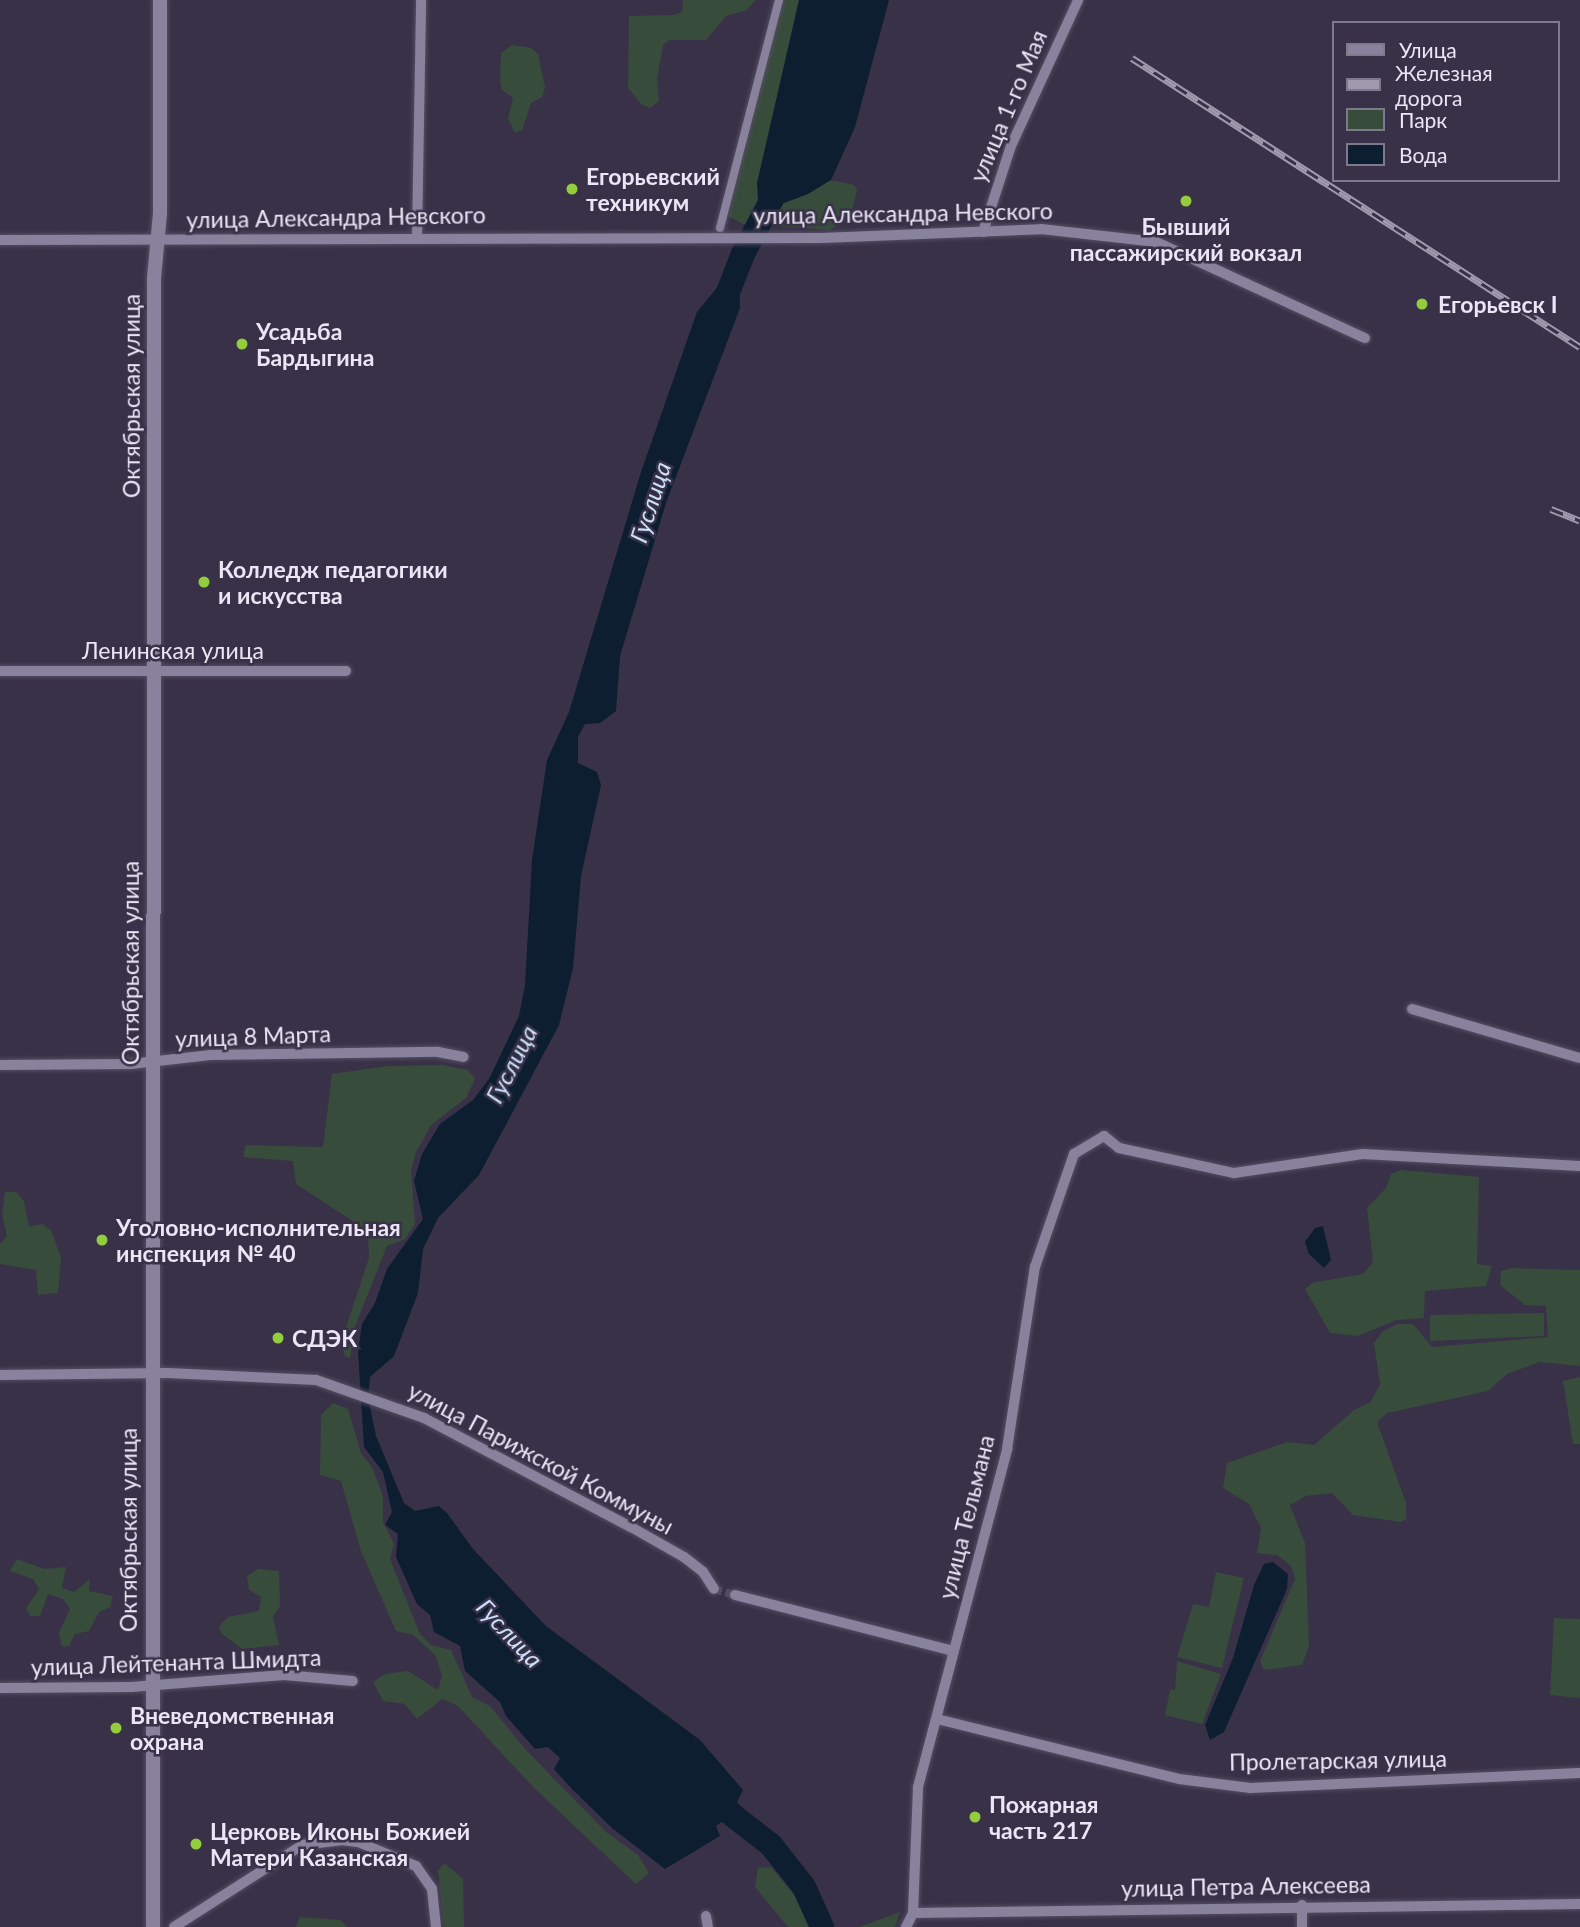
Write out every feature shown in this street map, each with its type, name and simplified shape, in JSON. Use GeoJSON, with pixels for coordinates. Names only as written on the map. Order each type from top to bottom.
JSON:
{"type":"FeatureCollection","features":[{"type":"Feature","properties":{"kind":"street","name":"Октябрьская улица"},"geometry":{"type":"LineString","coordinates":[[153,1927],[150,1373],[160,0]]}},
{"type":"Feature","properties":{"kind":"street"},"geometry":{"type":"LineString","coordinates":[[417,236],[421,0]]}},
{"type":"Feature","properties":{"kind":"street"},"geometry":{"type":"LineString","coordinates":[[723,233],[779,0]]}},
{"type":"Feature","properties":{"kind":"street","name":"улица 1-го Мая"},"geometry":{"type":"LineString","coordinates":[[983,232],[1011,146],[1078,0]]}},
{"type":"Feature","properties":{"kind":"street","name":"улица Александра Невского"},"geometry":{"type":"LineString","coordinates":[[0,240],[723,233],[773,237],[1041,229],[1156,242],[1365,338]]}},
{"type":"Feature","properties":{"kind":"street","name":"Ленинская улица"},"geometry":{"type":"LineString","coordinates":[[0,671],[346,671]]}},
{"type":"Feature","properties":{"kind":"street"},"geometry":{"type":"LineString","coordinates":[[1412,1009],[1580,1058]]}},
{"type":"Feature","properties":{"kind":"street","name":"улица 8 Марта"},"geometry":{"type":"LineString","coordinates":[[0,1065],[153,1062],[209,1055],[438,1052],[464,1057]]}},
{"type":"Feature","properties":{"kind":"street","name":"улица Тельмана"},"geometry":{"type":"LineString","coordinates":[[906,1927],[913,1913],[918,1787],[1007,1449],[1035,1267],[1074,1154],[1104,1136],[1119,1148],[1234,1174],[1363,1154],[1580,1166]]}},
{"type":"Feature","properties":{"kind":"street","name":"улица Парижской Коммуны"},"geometry":{"type":"LineString","coordinates":[[0,1375],[150,1373],[293,1376],[390,1402],[663,1545],[703,1572],[714,1589]]}},
{"type":"Feature","properties":{"kind":"street"},"geometry":{"type":"LineString","coordinates":[[735,1595],[953,1651]]}},
{"type":"Feature","properties":{"kind":"street","name":"улица Лейтенанта Шмидта"},"geometry":{"type":"LineString","coordinates":[[0,1688],[152,1684],[284,1675],[353,1681]]}},
{"type":"Feature","properties":{"kind":"street","name":"Пролетарская улица"},"geometry":{"type":"LineString","coordinates":[[937,1719],[1179,1779],[1250,1788],[1580,1773]]}},
{"type":"Feature","properties":{"kind":"street"},"geometry":{"type":"LineString","coordinates":[[174,1927],[302,1845],[341,1840],[358,1842],[415,1866],[432,1889],[436,1927]]}},
{"type":"Feature","properties":{"kind":"street","name":"улица Петра Алексеева"},"geometry":{"type":"LineString","coordinates":[[913,1913],[1302,1905],[1580,1904]]}},
{"type":"Feature","properties":{"kind":"street"},"geometry":{"type":"LineString","coordinates":[[1301,1927],[1302,1905]]}},
{"type":"Feature","properties":{"kind":"green space"},"geometry":{"type":"Polygon","coordinates":[[[683,0],[755,0],[747,10],[726,16],[706,40],[669,40],[663,45],[657,79],[659,101],[650,108],[642,105],[628,88],[629,16],[674,15],[682,12],[683,0]]]}},
{"type":"Feature","properties":{"kind":"green space"},"geometry":{"type":"Polygon","coordinates":[[[782,0],[799,0],[769,140],[777,208],[786,199],[797,198],[831,180],[854,185],[857,190],[850,219],[829,230],[743,224],[728,216],[782,0]]]}},
{"type":"Feature","properties":{"kind":"green space"},"geometry":{"type":"Polygon","coordinates":[[[512,45],[531,48],[538,54],[545,87],[542,97],[531,103],[522,130],[515,133],[508,119],[513,98],[502,90],[500,81],[501,53],[512,45]]]}},
{"type":"Feature","properties":{"kind":"green space"},"geometry":{"type":"Polygon","coordinates":[[[442,1065],[468,1070],[475,1079],[466,1098],[431,1125],[416,1152],[411,1171],[415,1224],[405,1239],[387,1246],[354,1329],[350,1358],[345,1356],[341,1342],[369,1258],[368,1231],[296,1184],[293,1161],[243,1157],[246,1145],[323,1147],[332,1074],[388,1066],[442,1065]]]}},
{"type":"Feature","properties":{"kind":"green space"},"geometry":{"type":"Polygon","coordinates":[[[1401,1170],[1479,1177],[1477,1264],[1492,1266],[1486,1286],[1425,1291],[1424,1318],[1396,1320],[1358,1336],[1330,1333],[1305,1289],[1312,1283],[1363,1274],[1373,1262],[1367,1208],[1386,1188],[1391,1174],[1401,1170]]]}},
{"type":"Feature","properties":{"kind":"green space"},"geometry":{"type":"Polygon","coordinates":[[[5,1192],[16,1192],[24,1201],[29,1227],[42,1224],[51,1230],[61,1258],[58,1293],[38,1295],[36,1270],[0,1264],[0,1244],[7,1236],[2,1215],[5,1192]]]}},
{"type":"Feature","properties":{"kind":"green space"},"geometry":{"type":"Polygon","coordinates":[[[1511,1268],[1580,1270],[1580,1366],[1540,1362],[1507,1374],[1488,1391],[1387,1413],[1377,1422],[1406,1503],[1406,1519],[1401,1522],[1353,1515],[1332,1493],[1306,1496],[1290,1505],[1305,1543],[1309,1645],[1302,1665],[1264,1670],[1260,1661],[1295,1579],[1291,1566],[1277,1555],[1257,1553],[1261,1528],[1249,1504],[1223,1488],[1227,1463],[1287,1442],[1314,1445],[1354,1410],[1371,1402],[1380,1384],[1374,1343],[1383,1331],[1398,1324],[1413,1324],[1432,1347],[1548,1337],[1546,1306],[1525,1305],[1500,1285],[1501,1271],[1511,1268]]]}},
{"type":"Feature","properties":{"kind":"green space"},"geometry":{"type":"Polygon","coordinates":[[[1544,1313],[1544,1336],[1430,1341],[1430,1315],[1544,1313]]]}},
{"type":"Feature","properties":{"kind":"green space"},"geometry":{"type":"Polygon","coordinates":[[[1580,1377],[1580,1444],[1573,1444],[1563,1381],[1580,1377]]]}},
{"type":"Feature","properties":{"kind":"green space"},"geometry":{"type":"Polygon","coordinates":[[[333,1403],[348,1409],[361,1453],[372,1467],[383,1496],[383,1522],[394,1544],[390,1559],[420,1634],[431,1645],[451,1650],[472,1697],[490,1706],[526,1750],[606,1832],[638,1855],[649,1873],[636,1884],[533,1787],[458,1706],[442,1699],[417,1719],[405,1704],[383,1701],[373,1682],[385,1674],[408,1671],[438,1690],[442,1675],[435,1655],[413,1635],[396,1631],[361,1551],[341,1481],[320,1475],[321,1415],[333,1403]]]}},
{"type":"Feature","properties":{"kind":"green space"},"geometry":{"type":"Polygon","coordinates":[[[17,1559],[44,1569],[66,1567],[62,1588],[74,1592],[90,1579],[89,1591],[113,1596],[110,1607],[99,1612],[89,1631],[75,1634],[69,1646],[62,1647],[59,1633],[70,1609],[63,1599],[48,1594],[40,1616],[30,1616],[26,1608],[39,1589],[33,1579],[10,1571],[17,1559]]]}},
{"type":"Feature","properties":{"kind":"green space"},"geometry":{"type":"Polygon","coordinates":[[[258,1569],[279,1571],[280,1606],[273,1617],[279,1645],[242,1649],[221,1633],[219,1626],[228,1617],[259,1611],[261,1597],[249,1590],[247,1576],[258,1569]]]}},
{"type":"Feature","properties":{"kind":"green space"},"geometry":{"type":"Polygon","coordinates":[[[1216,1572],[1244,1578],[1222,1668],[1177,1657],[1193,1604],[1209,1607],[1216,1572]]]}},
{"type":"Feature","properties":{"kind":"green space"},"geometry":{"type":"Polygon","coordinates":[[[1554,1618],[1580,1619],[1580,1698],[1550,1695],[1554,1618]]]}},
{"type":"Feature","properties":{"kind":"green space"},"geometry":{"type":"Polygon","coordinates":[[[1177,1661],[1221,1674],[1202,1724],[1165,1715],[1170,1690],[1175,1690],[1177,1661]]]}},
{"type":"Feature","properties":{"kind":"green space"},"geometry":{"type":"Polygon","coordinates":[[[444,1863],[463,1879],[464,1927],[444,1927],[438,1871],[444,1863]]]}},
{"type":"Feature","properties":{"kind":"green space"},"geometry":{"type":"Polygon","coordinates":[[[771,1867],[804,1907],[814,1927],[788,1927],[755,1887],[758,1868],[771,1867]]]}},
{"type":"Feature","properties":{"kind":"green space"},"geometry":{"type":"Polygon","coordinates":[[[900,1912],[895,1927],[859,1927],[862,1926],[900,1912]]]}},
{"type":"Feature","properties":{"kind":"green space"},"geometry":{"type":"Polygon","coordinates":[[[300,1917],[340,1920],[347,1927],[296,1927],[300,1917]]]}},
{"type":"Feature","properties":{"kind":"water"},"geometry":{"type":"Polygon","coordinates":[[[799,0],[889,0],[855,127],[831,180],[808,194],[768,209],[758,200],[757,183],[799,0]]]}},
{"type":"Feature","properties":{"kind":"water"},"geometry":{"type":"Polygon","coordinates":[[[739,272],[740,308],[666,503],[620,656],[616,711],[600,723],[585,724],[578,737],[578,763],[597,772],[601,785],[581,876],[573,968],[559,1025],[479,1175],[438,1218],[423,1249],[418,1293],[394,1356],[370,1377],[368,1397],[376,1436],[404,1503],[415,1511],[439,1506],[473,1549],[546,1626],[700,1740],[743,1790],[737,1802],[744,1811],[738,1819],[731,1826],[723,1821],[716,1826],[720,1836],[665,1869],[612,1828],[570,1787],[554,1769],[560,1758],[548,1747],[535,1749],[506,1716],[500,1702],[465,1671],[460,1646],[434,1632],[430,1615],[417,1604],[396,1557],[398,1534],[385,1525],[392,1512],[383,1472],[364,1447],[358,1351],[362,1324],[375,1303],[387,1269],[423,1219],[414,1181],[422,1154],[440,1124],[473,1100],[489,1079],[519,1016],[525,985],[532,860],[547,760],[569,712],[641,472],[697,312],[725,278],[739,272]]]}},
{"type":"Feature","properties":{"kind":"water"},"geometry":{"type":"Polygon","coordinates":[[[1323,1226],[1331,1260],[1324,1268],[1309,1254],[1305,1242],[1315,1228],[1323,1226]]]}},
{"type":"Feature","properties":{"kind":"water"},"geometry":{"type":"Polygon","coordinates":[[[1273,1562],[1288,1574],[1287,1589],[1224,1732],[1210,1740],[1205,1725],[1233,1658],[1254,1585],[1264,1564],[1273,1562]]]}},
{"type":"Feature","properties":{"kind":"waterway","name":"Гуслица"},"geometry":{"type":"LineString","coordinates":[[723,305],[743,254],[782,180]]}},
{"type":"Feature","properties":{"kind":"waterway","name":"Гуслица"},"geometry":{"type":"LineString","coordinates":[[713,1800],[771,1845],[804,1887],[822,1927]]}},
{"type":"Feature","properties":{"kind":"tunnel"},"geometry":{"type":"LineString","coordinates":[[714,1589],[735,1595]]}},
{"type":"Feature","properties":{"kind":"railway"},"geometry":{"type":"LineString","coordinates":[[1132,58],[1580,347]]}},
{"type":"Feature","properties":{"kind":"railway"},"geometry":{"type":"LineString","coordinates":[[1551,509],[1580,521]]}},
{"type":"Feature","properties":{"kind":"place","name":"Егорьевский техникум"},"geometry":{"type":"Point","coordinates":[572,189]}},
{"type":"Feature","properties":{"kind":"place","name":"Бывший пассажирский вокзал"},"geometry":{"type":"Point","coordinates":[1186,201]}},
{"type":"Feature","properties":{"kind":"place","name":"Егорьевск I"},"geometry":{"type":"Point","coordinates":[1422,304]}},
{"type":"Feature","properties":{"kind":"place","name":"Усадьба Бардыгина"},"geometry":{"type":"Point","coordinates":[242,344]}},
{"type":"Feature","properties":{"kind":"place","name":"Колледж педагогики и искусства"},"geometry":{"type":"Point","coordinates":[204,582]}},
{"type":"Feature","properties":{"kind":"place","name":"Уголовно-исполнительная инспекция № 40"},"geometry":{"type":"Point","coordinates":[102,1240]}},
{"type":"Feature","properties":{"kind":"place","name":"СДЭК"},"geometry":{"type":"Point","coordinates":[278,1338]}},
{"type":"Feature","properties":{"kind":"place","name":"Вневедомственная охрана"},"geometry":{"type":"Point","coordinates":[116,1728]}},
{"type":"Feature","properties":{"kind":"place","name":"Пожарная часть 217"},"geometry":{"type":"Point","coordinates":[975,1817]}},
{"type":"Feature","properties":{"kind":"place","name":"Церковь Иконы Божией Матери Казанская"},"geometry":{"type":"Point","coordinates":[196,1844]}}]}
